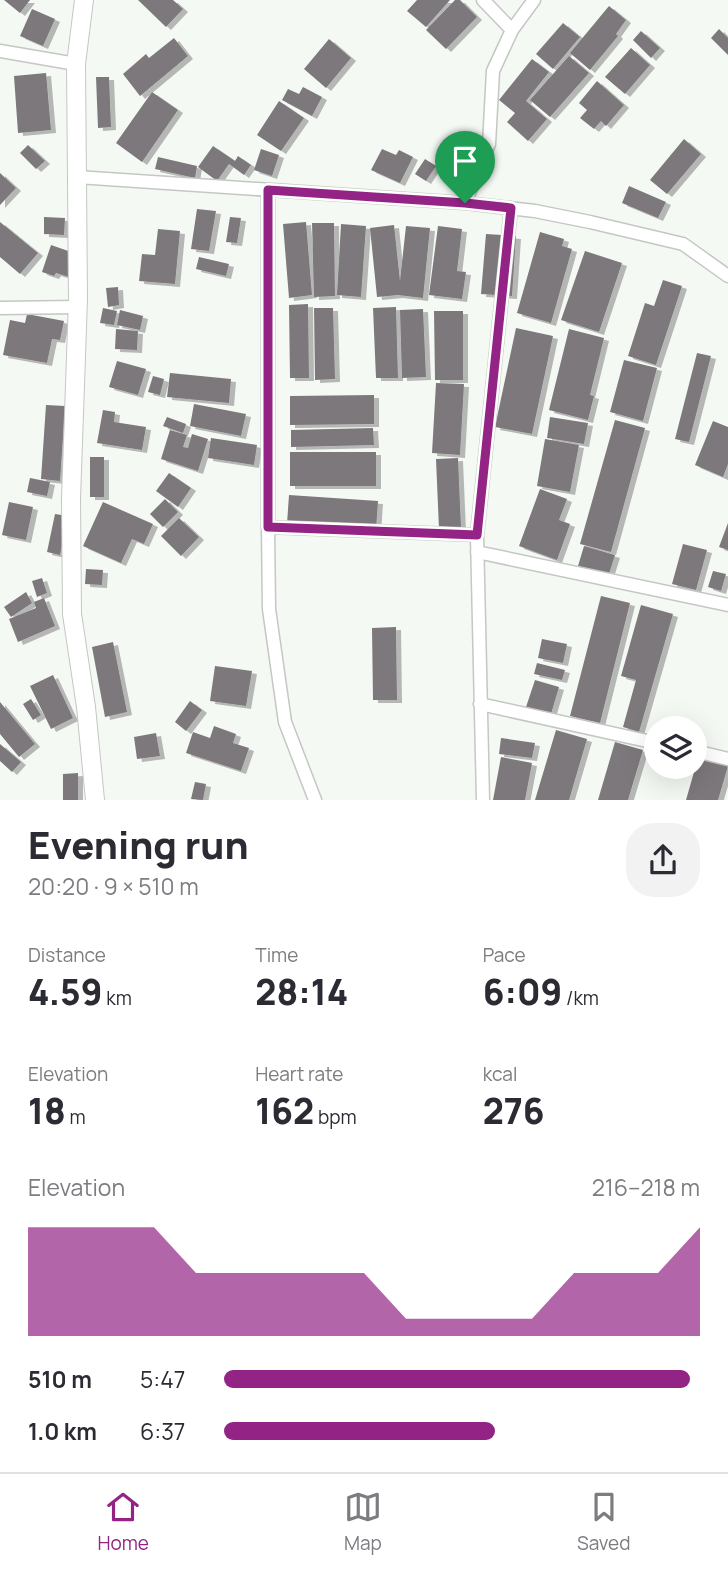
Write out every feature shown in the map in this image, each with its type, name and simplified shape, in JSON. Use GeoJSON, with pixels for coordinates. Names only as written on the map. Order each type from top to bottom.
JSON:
{"type":"FeatureCollection","features":[{"type":"Feature","properties":{"kind":"street"},"geometry":{"type":"LineString","coordinates":[[84,0],[76,64],[77,307],[71,499],[72,614],[86,707],[95,800]]}},
{"type":"Feature","properties":{"kind":"street"},"geometry":{"type":"LineString","coordinates":[[483,0],[512,30]]}},
{"type":"Feature","properties":{"kind":"street"},"geometry":{"type":"LineString","coordinates":[[465,203],[489,144],[493,71],[512,30],[534,0]]}},
{"type":"Feature","properties":{"kind":"street"},"geometry":{"type":"LineString","coordinates":[[0,51],[76,64]]}},
{"type":"Feature","properties":{"kind":"street"},"geometry":{"type":"LineString","coordinates":[[77,177],[465,203],[535,211],[684,244],[728,276]]}},
{"type":"Feature","properties":{"kind":"street"},"geometry":{"type":"LineString","coordinates":[[268,190],[269,609],[285,722],[316,800]]}},
{"type":"Feature","properties":{"kind":"street"},"geometry":{"type":"LineString","coordinates":[[483,800],[477,535],[511,208]]}},
{"type":"Feature","properties":{"kind":"street"},"geometry":{"type":"LineString","coordinates":[[0,308],[77,307]]}},
{"type":"Feature","properties":{"kind":"street"},"geometry":{"type":"LineString","coordinates":[[268,527],[477,535]]}},
{"type":"Feature","properties":{"kind":"street"},"geometry":{"type":"LineString","coordinates":[[477,552],[728,605]]}},
{"type":"Feature","properties":{"kind":"street"},"geometry":{"type":"LineString","coordinates":[[480,704],[644,740]]}},
{"type":"Feature","properties":{"kind":"street"},"geometry":{"type":"LineString","coordinates":[[707,754],[728,759]]}},
{"type":"Feature","properties":{"kind":"building"},"geometry":{"type":"Polygon","coordinates":[[[4,0],[30,0],[20,13],[4,0]]]}},
{"type":"Feature","properties":{"kind":"building"},"geometry":{"type":"Polygon","coordinates":[[[138,0],[173,0],[183,9],[166,27],[138,0]]]}},
{"type":"Feature","properties":{"kind":"building"},"geometry":{"type":"Polygon","coordinates":[[[417,0],[450,0],[426,27],[407,11],[417,0]]]}},
{"type":"Feature","properties":{"kind":"building"},"geometry":{"type":"Polygon","coordinates":[[[455,0],[460,0],[477,17],[446,49],[426,30],[455,0]]]}},
{"type":"Feature","properties":{"kind":"building"},"geometry":{"type":"Polygon","coordinates":[[[609,6],[626,20],[616,34],[618,36],[590,70],[570,53],[609,6]]]}},
{"type":"Feature","properties":{"kind":"building"},"geometry":{"type":"Polygon","coordinates":[[[32,9],[55,19],[43,46],[20,36],[32,9]]]}},
{"type":"Feature","properties":{"kind":"building"},"geometry":{"type":"Polygon","coordinates":[[[563,23],[580,37],[553,69],[536,54],[563,23]]]}},
{"type":"Feature","properties":{"kind":"building"},"geometry":{"type":"Polygon","coordinates":[[[719,29],[728,38],[728,55],[711,38],[719,29]]]}},
{"type":"Feature","properties":{"kind":"building"},"geometry":{"type":"Polygon","coordinates":[[[641,31],[660,48],[651,58],[633,40],[641,31]]]}},
{"type":"Feature","properties":{"kind":"building"},"geometry":{"type":"Polygon","coordinates":[[[174,38],[188,56],[140,96],[123,74],[146,54],[149,58],[174,38]]]}},
{"type":"Feature","properties":{"kind":"building"},"geometry":{"type":"Polygon","coordinates":[[[329,39],[351,58],[326,88],[304,69],[329,39]]]}},
{"type":"Feature","properties":{"kind":"building"},"geometry":{"type":"Polygon","coordinates":[[[631,48],[650,65],[625,94],[605,77],[631,48]]]}},
{"type":"Feature","properties":{"kind":"building"},"geometry":{"type":"Polygon","coordinates":[[[569,56],[589,73],[550,117],[530,100],[569,56]]]}},
{"type":"Feature","properties":{"kind":"building"},"geometry":{"type":"Polygon","coordinates":[[[532,59],[549,72],[526,101],[547,119],[528,141],[507,122],[515,113],[499,100],[532,59]]]}},
{"type":"Feature","properties":{"kind":"building"},"geometry":{"type":"Polygon","coordinates":[[[46,73],[51,130],[18,133],[14,76],[46,73]]]}},
{"type":"Feature","properties":{"kind":"building"},"geometry":{"type":"Polygon","coordinates":[[[96,77],[109,77],[111,127],[98,128],[96,77]]]}},
{"type":"Feature","properties":{"kind":"building"},"geometry":{"type":"Polygon","coordinates":[[[597,81],[624,105],[606,126],[601,121],[594,129],[580,118],[587,110],[579,103],[597,81]]]}},
{"type":"Feature","properties":{"kind":"building"},"geometry":{"type":"Polygon","coordinates":[[[303,87],[322,97],[312,116],[282,100],[288,89],[299,94],[303,87]]]}},
{"type":"Feature","properties":{"kind":"building"},"geometry":{"type":"Polygon","coordinates":[[[152,92],[178,110],[142,162],[116,143],[152,92]]]}},
{"type":"Feature","properties":{"kind":"building"},"geometry":{"type":"Polygon","coordinates":[[[279,101],[304,118],[281,151],[257,135],[279,101]]]}},
{"type":"Feature","properties":{"kind":"building"},"geometry":{"type":"Polygon","coordinates":[[[684,139],[701,154],[667,194],[650,180],[684,139]]]}},
{"type":"Feature","properties":{"kind":"building"},"geometry":{"type":"Polygon","coordinates":[[[28,145],[45,161],[36,169],[20,153],[28,145]]]}},
{"type":"Feature","properties":{"kind":"building"},"geometry":{"type":"Polygon","coordinates":[[[213,146],[235,161],[238,156],[251,165],[244,175],[229,164],[217,181],[198,167],[213,146]]]}},
{"type":"Feature","properties":{"kind":"building"},"geometry":{"type":"Polygon","coordinates":[[[261,149],[279,155],[272,176],[254,170],[261,149]]]}},
{"type":"Feature","properties":{"kind":"building"},"geometry":{"type":"Polygon","coordinates":[[[382,149],[396,155],[399,150],[413,157],[400,183],[371,170],[382,149]]]}},
{"type":"Feature","properties":{"kind":"building"},"geometry":{"type":"Polygon","coordinates":[[[158,157],[197,166],[195,178],[155,169],[158,157]]]}},
{"type":"Feature","properties":{"kind":"building"},"geometry":{"type":"Polygon","coordinates":[[[425,159],[436,166],[426,181],[415,174],[425,159]]]}},
{"type":"Feature","properties":{"kind":"building"},"geometry":{"type":"Polygon","coordinates":[[[0,173],[16,188],[0,205],[0,173]]]}},
{"type":"Feature","properties":{"kind":"building"},"geometry":{"type":"Polygon","coordinates":[[[629,186],[666,202],[658,218],[622,203],[629,186]]]}},
{"type":"Feature","properties":{"kind":"building"},"geometry":{"type":"Polygon","coordinates":[[[197,209],[216,211],[209,251],[191,249],[197,209]]]}},
{"type":"Feature","properties":{"kind":"building"},"geometry":{"type":"Polygon","coordinates":[[[44,217],[65,218],[64,235],[44,234],[44,217]]]}},
{"type":"Feature","properties":{"kind":"building"},"geometry":{"type":"Polygon","coordinates":[[[230,217],[241,218],[237,243],[226,242],[230,217]]]}},
{"type":"Feature","properties":{"kind":"building"},"geometry":{"type":"Polygon","coordinates":[[[0,222],[38,253],[20,274],[0,257],[0,222]]]}},
{"type":"Feature","properties":{"kind":"building"},"geometry":{"type":"Polygon","coordinates":[[[306,222],[312,295],[289,298],[283,224],[306,222]]]}},
{"type":"Feature","properties":{"kind":"building"},"geometry":{"type":"Polygon","coordinates":[[[312,223],[334,223],[335,296],[314,297],[312,223]]]}},
{"type":"Feature","properties":{"kind":"building"},"geometry":{"type":"Polygon","coordinates":[[[341,224],[366,226],[361,297],[337,295],[341,224]]]}},
{"type":"Feature","properties":{"kind":"building"},"geometry":{"type":"Polygon","coordinates":[[[394,225],[400,281],[406,226],[430,228],[423,298],[398,295],[377,297],[370,228],[394,225]]]}},
{"type":"Feature","properties":{"kind":"building"},"geometry":{"type":"Polygon","coordinates":[[[438,226],[462,229],[457,271],[466,272],[462,299],[429,295],[438,226]]]}},
{"type":"Feature","properties":{"kind":"building"},"geometry":{"type":"Polygon","coordinates":[[[158,229],[180,231],[175,284],[139,281],[142,254],[155,255],[158,229]]]}},
{"type":"Feature","properties":{"kind":"building"},"geometry":{"type":"Polygon","coordinates":[[[540,232],[564,239],[562,246],[572,249],[551,323],[517,313],[540,232]]]}},
{"type":"Feature","properties":{"kind":"building"},"geometry":{"type":"Polygon","coordinates":[[[486,234],[516,236],[512,296],[481,294],[486,234]]]}},
{"type":"Feature","properties":{"kind":"building"},"geometry":{"type":"Polygon","coordinates":[[[51,245],[77,254],[69,277],[42,272],[51,245]]]}},
{"type":"Feature","properties":{"kind":"building"},"geometry":{"type":"Polygon","coordinates":[[[585,251],[622,263],[599,332],[561,320],[585,251]]]}},
{"type":"Feature","properties":{"kind":"building"},"geometry":{"type":"Polygon","coordinates":[[[199,257],[229,264],[226,276],[196,269],[199,257]]]}},
{"type":"Feature","properties":{"kind":"building"},"geometry":{"type":"Polygon","coordinates":[[[663,280],[682,286],[656,365],[628,356],[645,303],[654,306],[663,280]]]}},
{"type":"Feature","properties":{"kind":"building"},"geometry":{"type":"Polygon","coordinates":[[[118,287],[119,305],[108,307],[106,288],[118,287]]]}},
{"type":"Feature","properties":{"kind":"building"},"geometry":{"type":"Polygon","coordinates":[[[308,304],[309,378],[290,378],[289,305],[308,304]]]}},
{"type":"Feature","properties":{"kind":"building"},"geometry":{"type":"Polygon","coordinates":[[[396,307],[398,378],[376,378],[373,308],[396,307]]]}},
{"type":"Feature","properties":{"kind":"building"},"geometry":{"type":"Polygon","coordinates":[[[103,308],[117,311],[114,325],[100,323],[103,308]]]}},
{"type":"Feature","properties":{"kind":"building"},"geometry":{"type":"Polygon","coordinates":[[[314,308],[333,308],[335,379],[315,380],[314,308]]]}},
{"type":"Feature","properties":{"kind":"building"},"geometry":{"type":"Polygon","coordinates":[[[423,309],[426,377],[402,378],[400,310],[423,309]]]}},
{"type":"Feature","properties":{"kind":"building"},"geometry":{"type":"Polygon","coordinates":[[[120,310],[143,316],[140,330],[117,325],[120,310]]]}},
{"type":"Feature","properties":{"kind":"building"},"geometry":{"type":"Polygon","coordinates":[[[434,311],[463,311],[463,380],[435,380],[434,311]]]}},
{"type":"Feature","properties":{"kind":"building"},"geometry":{"type":"Polygon","coordinates":[[[27,314],[64,321],[60,340],[52,339],[47,363],[3,355],[10,320],[25,323],[27,314]]]}},
{"type":"Feature","properties":{"kind":"building"},"geometry":{"type":"Polygon","coordinates":[[[516,328],[553,336],[532,434],[495,427],[516,328]]]}},
{"type":"Feature","properties":{"kind":"building"},"geometry":{"type":"Polygon","coordinates":[[[116,329],[138,331],[137,350],[115,349],[116,329]]]}},
{"type":"Feature","properties":{"kind":"building"},"geometry":{"type":"Polygon","coordinates":[[[569,329],[604,338],[590,395],[594,396],[588,420],[549,410],[569,329]]]}},
{"type":"Feature","properties":{"kind":"building"},"geometry":{"type":"Polygon","coordinates":[[[697,353],[711,356],[689,442],[675,439],[697,353]]]}},
{"type":"Feature","properties":{"kind":"building"},"geometry":{"type":"Polygon","coordinates":[[[624,360],[657,368],[643,421],[610,412],[624,360]]]}},
{"type":"Feature","properties":{"kind":"building"},"geometry":{"type":"Polygon","coordinates":[[[117,361],[146,369],[138,395],[109,387],[117,361]]]}},
{"type":"Feature","properties":{"kind":"building"},"geometry":{"type":"Polygon","coordinates":[[[170,373],[231,379],[229,403],[167,397],[170,373]]]}},
{"type":"Feature","properties":{"kind":"building"},"geometry":{"type":"Polygon","coordinates":[[[153,376],[164,379],[160,395],[148,392],[153,376]]]}},
{"type":"Feature","properties":{"kind":"building"},"geometry":{"type":"Polygon","coordinates":[[[436,383],[464,384],[460,455],[432,453],[436,383]]]}},
{"type":"Feature","properties":{"kind":"building"},"geometry":{"type":"Polygon","coordinates":[[[374,395],[374,424],[290,425],[290,396],[374,395]]]}},
{"type":"Feature","properties":{"kind":"building"},"geometry":{"type":"Polygon","coordinates":[[[194,404],[246,414],[241,436],[190,426],[194,404]]]}},
{"type":"Feature","properties":{"kind":"building"},"geometry":{"type":"Polygon","coordinates":[[[46,405],[65,406],[60,481],[41,479],[46,405]]]}},
{"type":"Feature","properties":{"kind":"building"},"geometry":{"type":"Polygon","coordinates":[[[103,410],[115,412],[114,422],[146,427],[142,450],[97,443],[103,410]]]}},
{"type":"Feature","properties":{"kind":"building"},"geometry":{"type":"Polygon","coordinates":[[[167,417],[186,424],[183,433],[163,426],[167,417]]]}},
{"type":"Feature","properties":{"kind":"building"},"geometry":{"type":"Polygon","coordinates":[[[550,417],[588,423],[584,444],[547,438],[550,417]]]}},
{"type":"Feature","properties":{"kind":"building"},"geometry":{"type":"Polygon","coordinates":[[[615,420],[645,428],[611,552],[580,544],[615,420]]]}},
{"type":"Feature","properties":{"kind":"building"},"geometry":{"type":"Polygon","coordinates":[[[713,421],[728,427],[728,464],[723,477],[695,465],[713,421]]]}},
{"type":"Feature","properties":{"kind":"building"},"geometry":{"type":"Polygon","coordinates":[[[373,428],[374,445],[291,447],[291,430],[373,428]]]}},
{"type":"Feature","properties":{"kind":"building"},"geometry":{"type":"Polygon","coordinates":[[[170,430],[187,435],[183,447],[188,448],[192,434],[208,439],[198,471],[161,459],[170,430]]]}},
{"type":"Feature","properties":{"kind":"building"},"geometry":{"type":"Polygon","coordinates":[[[211,438],[257,445],[254,465],[208,458],[211,438]]]}},
{"type":"Feature","properties":{"kind":"building"},"geometry":{"type":"Polygon","coordinates":[[[545,439],[579,445],[570,492],[537,486],[545,439]]]}},
{"type":"Feature","properties":{"kind":"building"},"geometry":{"type":"Polygon","coordinates":[[[290,452],[376,452],[376,486],[290,486],[290,452]]]}},
{"type":"Feature","properties":{"kind":"building"},"geometry":{"type":"Polygon","coordinates":[[[90,457],[104,457],[104,497],[90,497],[90,457]]]}},
{"type":"Feature","properties":{"kind":"building"},"geometry":{"type":"Polygon","coordinates":[[[458,458],[461,528],[439,529],[436,459],[458,458]]]}},
{"type":"Feature","properties":{"kind":"building"},"geometry":{"type":"Polygon","coordinates":[[[169,473],[191,488],[178,507],[156,491],[169,473]]]}},
{"type":"Feature","properties":{"kind":"building"},"geometry":{"type":"Polygon","coordinates":[[[30,478],[50,482],[47,496],[27,492],[30,478]]]}},
{"type":"Feature","properties":{"kind":"building"},"geometry":{"type":"Polygon","coordinates":[[[540,489],[567,499],[559,520],[570,524],[557,560],[519,546],[540,489]]]}},
{"type":"Feature","properties":{"kind":"building"},"geometry":{"type":"Polygon","coordinates":[[[289,495],[378,501],[376,530],[287,524],[289,495]]]}},
{"type":"Feature","properties":{"kind":"building"},"geometry":{"type":"Polygon","coordinates":[[[165,499],[178,512],[163,527],[150,514],[165,499]]]}},
{"type":"Feature","properties":{"kind":"building"},"geometry":{"type":"Polygon","coordinates":[[[9,502],[33,507],[26,540],[2,535],[9,502]]]}},
{"type":"Feature","properties":{"kind":"building"},"geometry":{"type":"Polygon","coordinates":[[[103,502],[153,524],[144,544],[132,539],[121,563],[83,546],[103,502]]]}},
{"type":"Feature","properties":{"kind":"building"},"geometry":{"type":"Polygon","coordinates":[[[55,514],[68,516],[60,555],[47,552],[55,514]]]}},
{"type":"Feature","properties":{"kind":"building"},"geometry":{"type":"Polygon","coordinates":[[[179,518],[199,537],[181,556],[161,536],[179,518]]]}},
{"type":"Feature","properties":{"kind":"building"},"geometry":{"type":"Polygon","coordinates":[[[728,523],[728,550],[719,547],[728,523]]]}},
{"type":"Feature","properties":{"kind":"building"},"geometry":{"type":"Polygon","coordinates":[[[683,544],[707,550],[696,590],[672,584],[683,544]]]}},
{"type":"Feature","properties":{"kind":"building"},"geometry":{"type":"Polygon","coordinates":[[[584,546],[615,555],[609,574],[578,566],[584,546]]]}},
{"type":"Feature","properties":{"kind":"building"},"geometry":{"type":"Polygon","coordinates":[[[86,569],[103,570],[102,585],[85,584],[86,569]]]}},
{"type":"Feature","properties":{"kind":"building"},"geometry":{"type":"Polygon","coordinates":[[[713,571],[726,574],[721,591],[708,587],[713,571]]]}},
{"type":"Feature","properties":{"kind":"building"},"geometry":{"type":"Polygon","coordinates":[[[42,578],[47,593],[37,597],[32,581],[42,578]]]}},
{"type":"Feature","properties":{"kind":"building"},"geometry":{"type":"Polygon","coordinates":[[[26,592],[32,603],[11,617],[4,607],[26,592]]]}},
{"type":"Feature","properties":{"kind":"building"},"geometry":{"type":"Polygon","coordinates":[[[601,596],[630,603],[600,723],[570,716],[601,596]]]}},
{"type":"Feature","properties":{"kind":"building"},"geometry":{"type":"Polygon","coordinates":[[[44,598],[55,626],[18,642],[9,619],[36,608],[34,602],[44,598]]]}},
{"type":"Feature","properties":{"kind":"building"},"geometry":{"type":"Polygon","coordinates":[[[641,605],[673,614],[639,732],[623,727],[636,680],[621,676],[641,605]]]}},
{"type":"Feature","properties":{"kind":"building"},"geometry":{"type":"Polygon","coordinates":[[[396,627],[397,700],[373,700],[372,628],[396,627]]]}},
{"type":"Feature","properties":{"kind":"building"},"geometry":{"type":"Polygon","coordinates":[[[542,639],[567,644],[563,663],[538,658],[542,639]]]}},
{"type":"Feature","properties":{"kind":"building"},"geometry":{"type":"Polygon","coordinates":[[[113,642],[127,712],[105,717],[92,647],[113,642]]]}},
{"type":"Feature","properties":{"kind":"building"},"geometry":{"type":"Polygon","coordinates":[[[537,663],[565,670],[562,680],[534,674],[537,663]]]}},
{"type":"Feature","properties":{"kind":"building"},"geometry":{"type":"Polygon","coordinates":[[[215,666],[252,671],[246,706],[210,701],[215,666]]]}},
{"type":"Feature","properties":{"kind":"building"},"geometry":{"type":"Polygon","coordinates":[[[53,675],[73,718],[51,729],[30,686],[53,675]]]}},
{"type":"Feature","properties":{"kind":"building"},"geometry":{"type":"Polygon","coordinates":[[[535,680],[559,687],[551,714],[526,707],[535,680]]]}},
{"type":"Feature","properties":{"kind":"building"},"geometry":{"type":"Polygon","coordinates":[[[31,699],[41,715],[33,720],[23,704],[31,699]]]}},
{"type":"Feature","properties":{"kind":"building"},"geometry":{"type":"Polygon","coordinates":[[[190,701],[202,710],[186,731],[175,722],[190,701]]]}},
{"type":"Feature","properties":{"kind":"building"},"geometry":{"type":"Polygon","coordinates":[[[0,702],[35,744],[19,757],[0,734],[0,702]]]}},
{"type":"Feature","properties":{"kind":"building"},"geometry":{"type":"Polygon","coordinates":[[[214,726],[236,734],[233,743],[249,748],[241,771],[186,753],[193,732],[210,738],[214,726]]]}},
{"type":"Feature","properties":{"kind":"building"},"geometry":{"type":"Polygon","coordinates":[[[556,730],[587,739],[569,800],[535,800],[556,730]]]}},
{"type":"Feature","properties":{"kind":"building"},"geometry":{"type":"Polygon","coordinates":[[[156,733],[160,756],[137,759],[134,737],[156,733]]]}},
{"type":"Feature","properties":{"kind":"building"},"geometry":{"type":"Polygon","coordinates":[[[501,738],[535,743],[532,758],[499,754],[501,738]]]}},
{"type":"Feature","properties":{"kind":"building"},"geometry":{"type":"Polygon","coordinates":[[[615,742],[643,750],[628,800],[598,800],[615,742]]]}},
{"type":"Feature","properties":{"kind":"building"},"geometry":{"type":"Polygon","coordinates":[[[0,744],[21,762],[12,772],[0,761],[0,744]]]}},
{"type":"Feature","properties":{"kind":"building"},"geometry":{"type":"Polygon","coordinates":[[[501,757],[532,763],[525,800],[493,800],[501,757]]]}},
{"type":"Feature","properties":{"kind":"building"},"geometry":{"type":"Polygon","coordinates":[[[707,760],[728,766],[718,800],[686,800],[692,779],[707,779],[707,760]]]}},
{"type":"Feature","properties":{"kind":"building"},"geometry":{"type":"Polygon","coordinates":[[[78,773],[78,800],[63,800],[63,774],[78,773]]]}},
{"type":"Feature","properties":{"kind":"building"},"geometry":{"type":"Polygon","coordinates":[[[195,782],[206,784],[203,800],[191,799],[195,782]]]}},
{"type":"Feature","properties":{"kind":"route"},"geometry":{"type":"LineString","coordinates":[[268,190],[465,203],[511,208],[477,535],[268,527],[268,190]]}}]}
